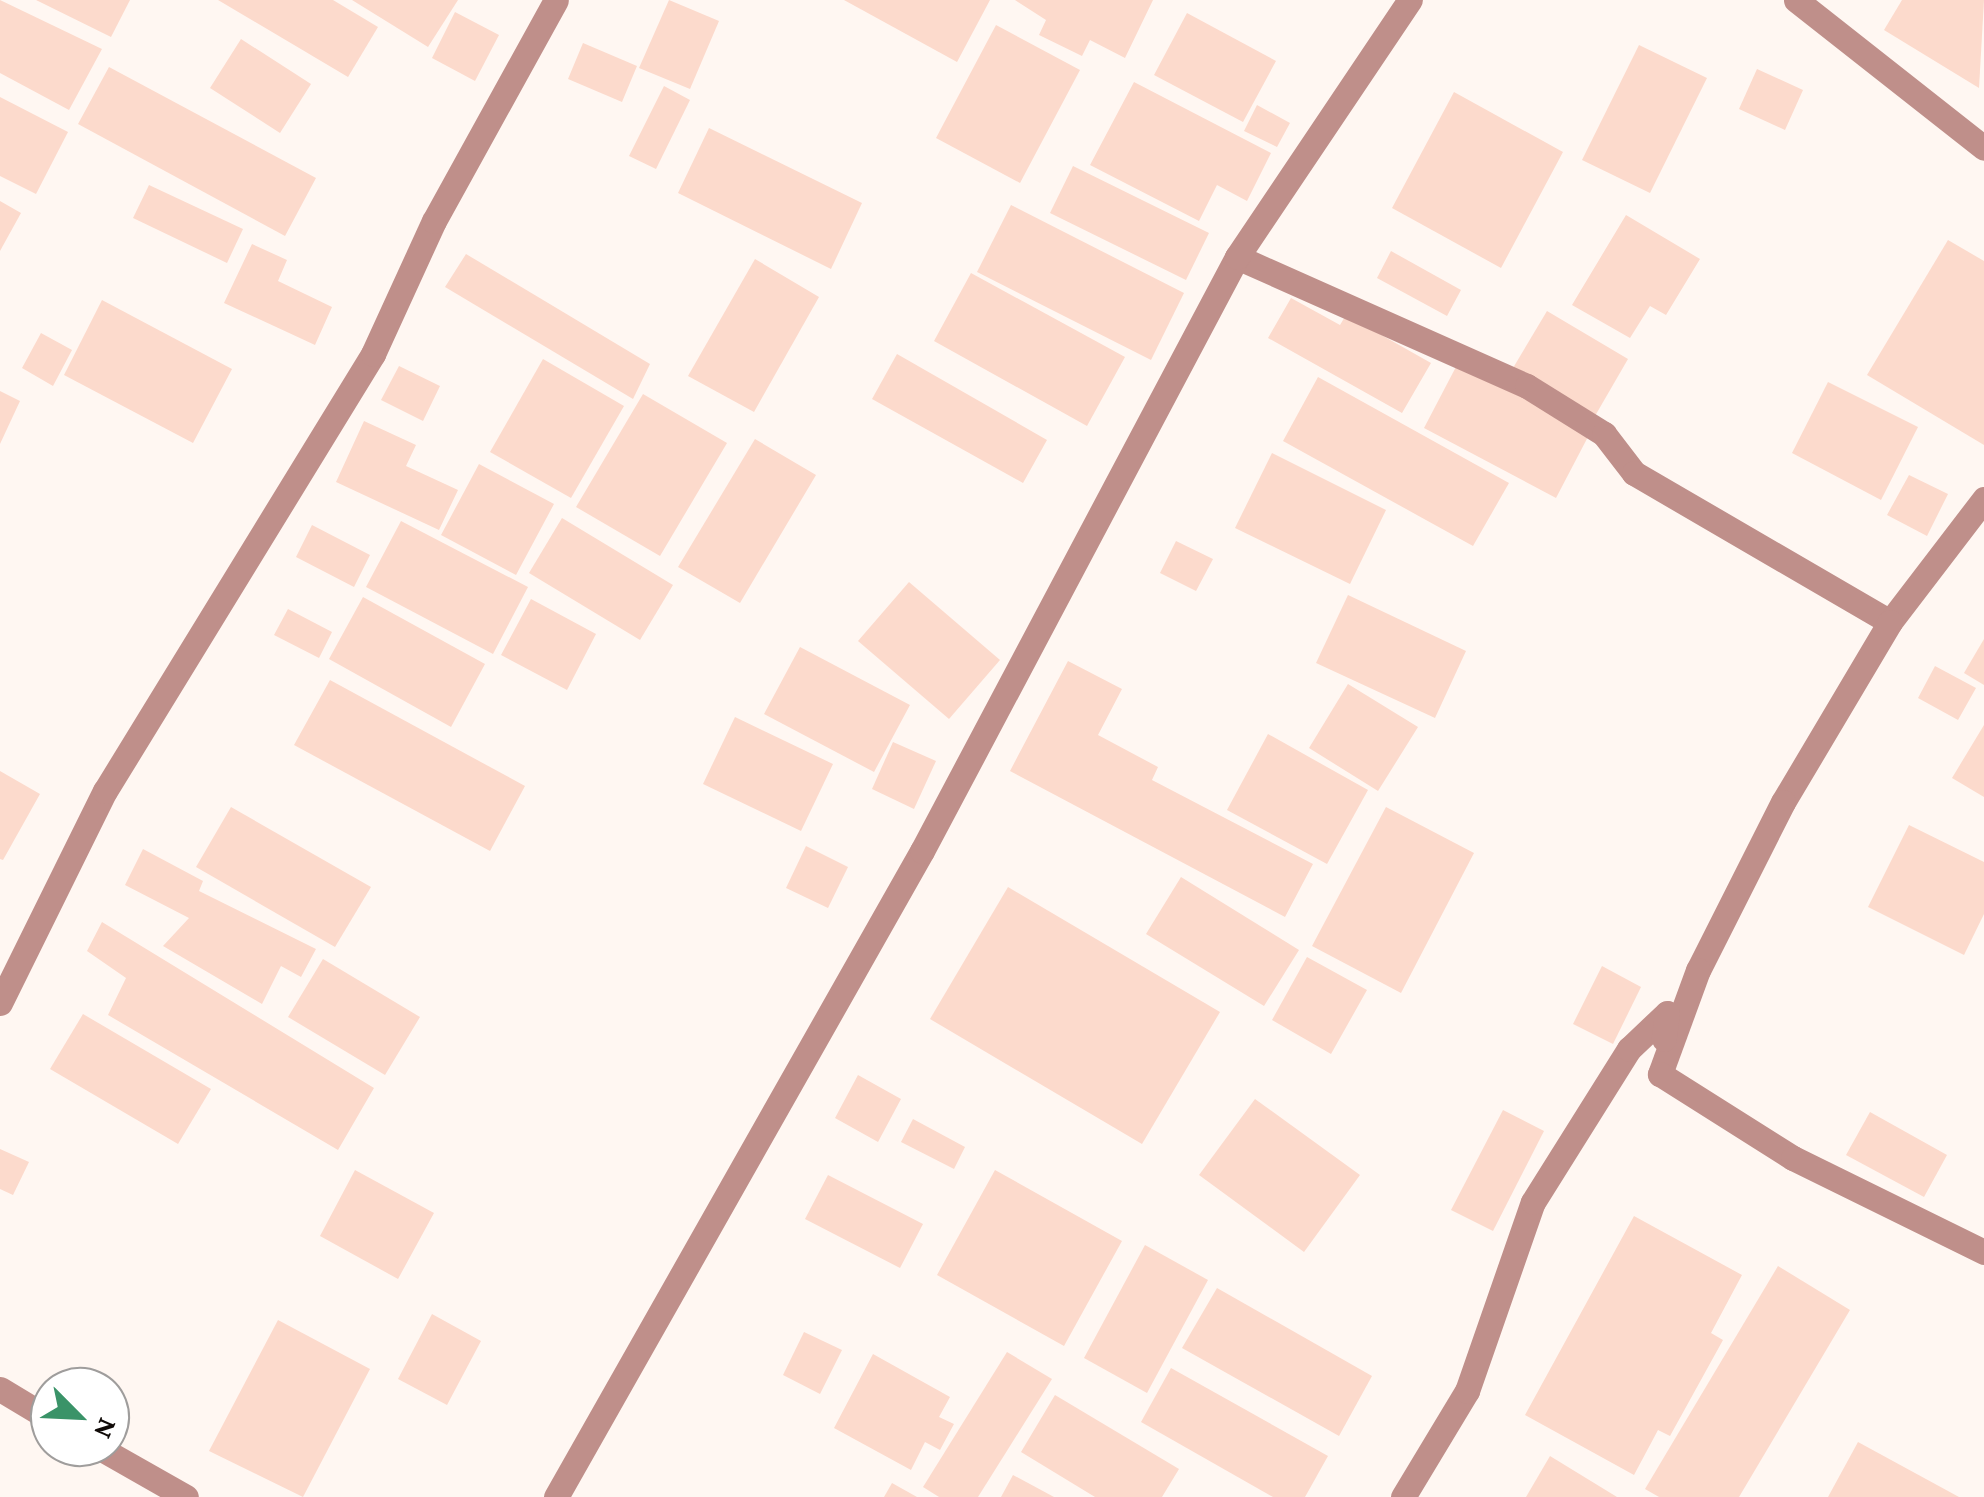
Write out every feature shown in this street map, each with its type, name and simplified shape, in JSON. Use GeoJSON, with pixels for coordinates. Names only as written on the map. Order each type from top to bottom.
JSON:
{"type":"FeatureCollection","features":[{"type":"Feature","properties":{"kind":"street"},"geometry":{"type":"LineString","coordinates":[[0,1004],[104,791],[374,354],[434,221],[556,0]]}},
{"type":"Feature","properties":{"kind":"street"},"geometry":{"type":"LineString","coordinates":[[556,1497],[922,851],[1237,257],[1410,0]]}},
{"type":"Feature","properties":{"kind":"street"},"geometry":{"type":"LineString","coordinates":[[1796,0],[1984,148]]}},
{"type":"Feature","properties":{"kind":"street"},"geometry":{"type":"LineString","coordinates":[[1237,257],[1526,386],[1604,434],[1634,473],[1890,622]]}},
{"type":"Feature","properties":{"kind":"street"},"geometry":{"type":"LineString","coordinates":[[1660,1074],[1698,970],[1783,802],[1890,622],[1984,499]]}},
{"type":"Feature","properties":{"kind":"street"},"geometry":{"type":"LineString","coordinates":[[1404,1497],[1467,1391],[1533,1202],[1629,1049],[1667,1012],[1660,1074]]}},
{"type":"Feature","properties":{"kind":"street"},"geometry":{"type":"LineString","coordinates":[[1660,1074],[1794,1158],[1984,1252]]}},
{"type":"Feature","properties":{"kind":"street"},"geometry":{"type":"LineString","coordinates":[[0,1389],[30,1408]]}},
{"type":"Feature","properties":{"kind":"street"},"geometry":{"type":"LineString","coordinates":[[130,1465],[186,1497]]}},
{"type":"Feature","properties":{"kind":"building"},"geometry":{"type":"Polygon","coordinates":[[[0,0],[102,49],[69,110],[0,73],[0,0]]]}},
{"type":"Feature","properties":{"kind":"building"},"geometry":{"type":"Polygon","coordinates":[[[36,0],[130,0],[111,37],[36,0]]]}},
{"type":"Feature","properties":{"kind":"building"},"geometry":{"type":"Polygon","coordinates":[[[218,0],[333,0],[378,27],[348,77],[218,0]]]}},
{"type":"Feature","properties":{"kind":"building"},"geometry":{"type":"Polygon","coordinates":[[[352,0],[458,0],[428,47],[352,0]]]}},
{"type":"Feature","properties":{"kind":"building"},"geometry":{"type":"Polygon","coordinates":[[[669,0],[719,21],[690,89],[639,68],[669,0]]]}},
{"type":"Feature","properties":{"kind":"building"},"geometry":{"type":"Polygon","coordinates":[[[844,0],[990,0],[957,62],[844,0]]]}},
{"type":"Feature","properties":{"kind":"building"},"geometry":{"type":"Polygon","coordinates":[[[1015,0],[1153,0],[1125,58],[1090,40],[1082,56],[1039,35],[1046,20],[1015,0]]]}},
{"type":"Feature","properties":{"kind":"building"},"geometry":{"type":"Polygon","coordinates":[[[1902,0],[1984,0],[1979,88],[1884,30],[1902,0]]]}},
{"type":"Feature","properties":{"kind":"building"},"geometry":{"type":"Polygon","coordinates":[[[455,12],[499,35],[475,81],[432,58],[455,12]]]}},
{"type":"Feature","properties":{"kind":"building"},"geometry":{"type":"Polygon","coordinates":[[[1187,13],[1276,61],[1243,122],[1154,75],[1187,13]]]}},
{"type":"Feature","properties":{"kind":"building"},"geometry":{"type":"Polygon","coordinates":[[[996,25],[1080,70],[1020,183],[936,138],[996,25]]]}},
{"type":"Feature","properties":{"kind":"building"},"geometry":{"type":"Polygon","coordinates":[[[241,39],[311,84],[280,133],[210,88],[241,39]]]}},
{"type":"Feature","properties":{"kind":"building"},"geometry":{"type":"Polygon","coordinates":[[[583,43],[637,66],[622,102],[568,79],[583,43]]]}},
{"type":"Feature","properties":{"kind":"building"},"geometry":{"type":"Polygon","coordinates":[[[1639,45],[1707,78],[1650,193],[1582,160],[1639,45]]]}},
{"type":"Feature","properties":{"kind":"building"},"geometry":{"type":"Polygon","coordinates":[[[109,67],[316,178],[285,236],[78,124],[109,67]]]}},
{"type":"Feature","properties":{"kind":"building"},"geometry":{"type":"Polygon","coordinates":[[[1757,69],[1803,90],[1785,130],[1739,109],[1757,69]]]}},
{"type":"Feature","properties":{"kind":"building"},"geometry":{"type":"Polygon","coordinates":[[[1134,82],[1271,153],[1247,201],[1217,185],[1199,221],[1090,165],[1134,82]]]}},
{"type":"Feature","properties":{"kind":"building"},"geometry":{"type":"Polygon","coordinates":[[[664,86],[690,100],[656,169],[629,156],[664,86]]]}},
{"type":"Feature","properties":{"kind":"building"},"geometry":{"type":"Polygon","coordinates":[[[1454,92],[1563,152],[1501,268],[1392,208],[1454,92]]]}},
{"type":"Feature","properties":{"kind":"building"},"geometry":{"type":"Polygon","coordinates":[[[0,97],[68,132],[36,194],[0,176],[0,97]]]}},
{"type":"Feature","properties":{"kind":"building"},"geometry":{"type":"Polygon","coordinates":[[[1257,105],[1290,123],[1277,147],[1244,131],[1257,105]]]}},
{"type":"Feature","properties":{"kind":"building"},"geometry":{"type":"Polygon","coordinates":[[[709,128],[862,203],[831,269],[678,193],[709,128]]]}},
{"type":"Feature","properties":{"kind":"building"},"geometry":{"type":"Polygon","coordinates":[[[1073,166],[1209,233],[1186,280],[1050,213],[1073,166]]]}},
{"type":"Feature","properties":{"kind":"building"},"geometry":{"type":"Polygon","coordinates":[[[149,185],[243,229],[227,263],[133,218],[149,185]]]}},
{"type":"Feature","properties":{"kind":"building"},"geometry":{"type":"Polygon","coordinates":[[[0,201],[21,213],[0,251],[0,201]]]}},
{"type":"Feature","properties":{"kind":"building"},"geometry":{"type":"Polygon","coordinates":[[[1011,205],[1184,293],[1151,360],[977,272],[1011,205]]]}},
{"type":"Feature","properties":{"kind":"building"},"geometry":{"type":"Polygon","coordinates":[[[1626,215],[1700,259],[1666,315],[1650,306],[1630,338],[1572,305],[1626,215]]]}},
{"type":"Feature","properties":{"kind":"building"},"geometry":{"type":"Polygon","coordinates":[[[1948,240],[1984,261],[1984,445],[1867,375],[1948,240]]]}},
{"type":"Feature","properties":{"kind":"building"},"geometry":{"type":"Polygon","coordinates":[[[252,244],[287,260],[278,281],[332,307],[315,345],[224,303],[252,244]]]}},
{"type":"Feature","properties":{"kind":"building"},"geometry":{"type":"Polygon","coordinates":[[[1391,251],[1461,290],[1447,316],[1377,278],[1391,251]]]}},
{"type":"Feature","properties":{"kind":"building"},"geometry":{"type":"Polygon","coordinates":[[[466,254],[650,364],[633,399],[445,287],[466,254]]]}},
{"type":"Feature","properties":{"kind":"building"},"geometry":{"type":"Polygon","coordinates":[[[755,259],[819,297],[754,412],[688,376],[755,259]]]}},
{"type":"Feature","properties":{"kind":"building"},"geometry":{"type":"Polygon","coordinates":[[[971,273],[1125,357],[1087,426],[934,341],[971,273]]]}},
{"type":"Feature","properties":{"kind":"building"},"geometry":{"type":"Polygon","coordinates":[[[1291,298],[1340,325],[1346,315],[1431,363],[1402,413],[1268,338],[1291,298]]]}},
{"type":"Feature","properties":{"kind":"building"},"geometry":{"type":"Polygon","coordinates":[[[102,300],[232,369],[193,443],[64,375],[102,300]]]}},
{"type":"Feature","properties":{"kind":"building"},"geometry":{"type":"Polygon","coordinates":[[[1547,311],[1628,359],[1595,416],[1513,368],[1547,311]]]}},
{"type":"Feature","properties":{"kind":"building"},"geometry":{"type":"Polygon","coordinates":[[[41,333],[72,350],[53,386],[22,368],[41,333]]]}},
{"type":"Feature","properties":{"kind":"building"},"geometry":{"type":"Polygon","coordinates":[[[897,354],[1047,440],[1023,483],[872,399],[897,354]]]}},
{"type":"Feature","properties":{"kind":"building"},"geometry":{"type":"Polygon","coordinates":[[[543,359],[624,406],[571,498],[490,452],[543,359]]]}},
{"type":"Feature","properties":{"kind":"building"},"geometry":{"type":"Polygon","coordinates":[[[1458,363],[1590,433],[1556,498],[1424,428],[1458,363]]]}},
{"type":"Feature","properties":{"kind":"building"},"geometry":{"type":"Polygon","coordinates":[[[399,366],[440,386],[423,421],[381,400],[399,366]]]}},
{"type":"Feature","properties":{"kind":"building"},"geometry":{"type":"Polygon","coordinates":[[[1318,377],[1509,483],[1473,546],[1283,441],[1318,377]]]}},
{"type":"Feature","properties":{"kind":"building"},"geometry":{"type":"Polygon","coordinates":[[[1828,382],[1918,427],[1881,500],[1792,453],[1828,382]]]}},
{"type":"Feature","properties":{"kind":"building"},"geometry":{"type":"Polygon","coordinates":[[[0,391],[20,401],[0,444],[0,391]]]}},
{"type":"Feature","properties":{"kind":"building"},"geometry":{"type":"Polygon","coordinates":[[[643,394],[727,443],[660,556],[576,507],[643,394]]]}},
{"type":"Feature","properties":{"kind":"building"},"geometry":{"type":"Polygon","coordinates":[[[364,421],[416,445],[406,466],[458,490],[439,530],[336,482],[364,421]]]}},
{"type":"Feature","properties":{"kind":"building"},"geometry":{"type":"Polygon","coordinates":[[[755,439],[816,475],[740,603],[678,567],[755,439]]]}},
{"type":"Feature","properties":{"kind":"building"},"geometry":{"type":"Polygon","coordinates":[[[1272,453],[1386,510],[1350,584],[1235,528],[1272,453]]]}},
{"type":"Feature","properties":{"kind":"building"},"geometry":{"type":"Polygon","coordinates":[[[479,464],[554,504],[516,575],[441,535],[479,464]]]}},
{"type":"Feature","properties":{"kind":"building"},"geometry":{"type":"Polygon","coordinates":[[[1909,475],[1948,494],[1927,536],[1887,515],[1909,475]]]}},
{"type":"Feature","properties":{"kind":"building"},"geometry":{"type":"Polygon","coordinates":[[[562,518],[673,585],[640,640],[529,573],[562,518]]]}},
{"type":"Feature","properties":{"kind":"building"},"geometry":{"type":"Polygon","coordinates":[[[401,521],[528,587],[493,654],[366,587],[401,521]]]}},
{"type":"Feature","properties":{"kind":"building"},"geometry":{"type":"Polygon","coordinates":[[[312,525],[370,555],[354,587],[296,557],[312,525]]]}},
{"type":"Feature","properties":{"kind":"building"},"geometry":{"type":"Polygon","coordinates":[[[1176,541],[1213,559],[1196,591],[1160,573],[1176,541]]]}},
{"type":"Feature","properties":{"kind":"building"},"geometry":{"type":"Polygon","coordinates":[[[909,582],[1000,660],[949,719],[858,641],[909,582]]]}},
{"type":"Feature","properties":{"kind":"building"},"geometry":{"type":"Polygon","coordinates":[[[1348,595],[1466,651],[1435,718],[1316,663],[1348,595]]]}},
{"type":"Feature","properties":{"kind":"building"},"geometry":{"type":"Polygon","coordinates":[[[363,597],[485,664],[451,727],[329,659],[363,597]]]}},
{"type":"Feature","properties":{"kind":"building"},"geometry":{"type":"Polygon","coordinates":[[[531,599],[596,634],[567,690],[501,655],[531,599]]]}},
{"type":"Feature","properties":{"kind":"building"},"geometry":{"type":"Polygon","coordinates":[[[288,609],[332,632],[319,658],[274,635],[288,609]]]}},
{"type":"Feature","properties":{"kind":"building"},"geometry":{"type":"Polygon","coordinates":[[[1984,639],[1984,685],[1964,673],[1984,639]]]}},
{"type":"Feature","properties":{"kind":"building"},"geometry":{"type":"Polygon","coordinates":[[[800,647],[910,705],[874,772],[764,714],[800,647]]]}},
{"type":"Feature","properties":{"kind":"building"},"geometry":{"type":"Polygon","coordinates":[[[1068,661],[1122,689],[1098,735],[1158,767],[1152,780],[1313,864],[1285,917],[1010,771],[1068,661]]]}},
{"type":"Feature","properties":{"kind":"building"},"geometry":{"type":"Polygon","coordinates":[[[1935,666],[1976,688],[1958,720],[1918,698],[1935,666]]]}},
{"type":"Feature","properties":{"kind":"building"},"geometry":{"type":"Polygon","coordinates":[[[330,680],[525,786],[490,851],[294,745],[330,680]]]}},
{"type":"Feature","properties":{"kind":"building"},"geometry":{"type":"Polygon","coordinates":[[[1348,684],[1418,727],[1378,791],[1309,748],[1348,684]]]}},
{"type":"Feature","properties":{"kind":"building"},"geometry":{"type":"Polygon","coordinates":[[[735,717],[833,764],[801,831],[703,784],[735,717]]]}},
{"type":"Feature","properties":{"kind":"building"},"geometry":{"type":"Polygon","coordinates":[[[1984,725],[1984,797],[1952,778],[1984,725]]]}},
{"type":"Feature","properties":{"kind":"building"},"geometry":{"type":"Polygon","coordinates":[[[1268,734],[1368,790],[1327,864],[1227,810],[1268,734]]]}},
{"type":"Feature","properties":{"kind":"building"},"geometry":{"type":"Polygon","coordinates":[[[893,742],[936,761],[914,809],[872,789],[893,742]]]}},
{"type":"Feature","properties":{"kind":"building"},"geometry":{"type":"Polygon","coordinates":[[[0,771],[40,794],[3,860],[0,859],[0,771]]]}},
{"type":"Feature","properties":{"kind":"building"},"geometry":{"type":"Polygon","coordinates":[[[231,807],[371,887],[335,947],[196,867],[231,807]]]}},
{"type":"Feature","properties":{"kind":"building"},"geometry":{"type":"Polygon","coordinates":[[[1386,807],[1474,853],[1401,993],[1312,946],[1386,807]]]}},
{"type":"Feature","properties":{"kind":"building"},"geometry":{"type":"Polygon","coordinates":[[[1909,825],[1984,862],[1984,914],[1964,955],[1868,907],[1909,825]]]}},
{"type":"Feature","properties":{"kind":"building"},"geometry":{"type":"Polygon","coordinates":[[[806,846],[848,867],[828,908],[786,888],[806,846]]]}},
{"type":"Feature","properties":{"kind":"building"},"geometry":{"type":"Polygon","coordinates":[[[143,849],[203,881],[199,891],[316,949],[301,977],[281,966],[262,1004],[163,946],[189,918],[125,885],[143,849]]]}},
{"type":"Feature","properties":{"kind":"building"},"geometry":{"type":"Polygon","coordinates":[[[1181,877],[1299,950],[1264,1006],[1146,934],[1181,877]]]}},
{"type":"Feature","properties":{"kind":"building"},"geometry":{"type":"Polygon","coordinates":[[[1008,887],[1220,1012],[1142,1144],[930,1019],[1008,887]]]}},
{"type":"Feature","properties":{"kind":"building"},"geometry":{"type":"Polygon","coordinates":[[[102,922],[374,1088],[338,1150],[108,1015],[126,978],[87,951],[102,922]]]}},
{"type":"Feature","properties":{"kind":"building"},"geometry":{"type":"Polygon","coordinates":[[[1307,957],[1367,990],[1331,1054],[1272,1020],[1307,957]]]}},
{"type":"Feature","properties":{"kind":"building"},"geometry":{"type":"Polygon","coordinates":[[[323,959],[420,1017],[385,1075],[288,1017],[323,959]]]}},
{"type":"Feature","properties":{"kind":"building"},"geometry":{"type":"Polygon","coordinates":[[[1602,966],[1641,987],[1613,1044],[1573,1024],[1602,966]]]}},
{"type":"Feature","properties":{"kind":"building"},"geometry":{"type":"Polygon","coordinates":[[[83,1014],[211,1089],[178,1144],[50,1069],[83,1014]]]}},
{"type":"Feature","properties":{"kind":"building"},"geometry":{"type":"Polygon","coordinates":[[[858,1075],[901,1099],[878,1142],[835,1118],[858,1075]]]}},
{"type":"Feature","properties":{"kind":"building"},"geometry":{"type":"Polygon","coordinates":[[[1255,1099],[1360,1175],[1304,1252],[1199,1175],[1255,1099]]]}},
{"type":"Feature","properties":{"kind":"building"},"geometry":{"type":"Polygon","coordinates":[[[1503,1110],[1544,1131],[1493,1231],[1451,1210],[1503,1110]]]}},
{"type":"Feature","properties":{"kind":"building"},"geometry":{"type":"Polygon","coordinates":[[[1870,1112],[1947,1155],[1924,1197],[1846,1155],[1870,1112]]]}},
{"type":"Feature","properties":{"kind":"building"},"geometry":{"type":"Polygon","coordinates":[[[913,1119],[965,1147],[954,1169],[901,1142],[913,1119]]]}},
{"type":"Feature","properties":{"kind":"building"},"geometry":{"type":"Polygon","coordinates":[[[0,1149],[29,1162],[13,1195],[0,1189],[0,1149]]]}},
{"type":"Feature","properties":{"kind":"building"},"geometry":{"type":"Polygon","coordinates":[[[355,1170],[434,1213],[398,1279],[320,1236],[355,1170]]]}},
{"type":"Feature","properties":{"kind":"building"},"geometry":{"type":"Polygon","coordinates":[[[995,1170],[1122,1241],[1064,1346],[937,1275],[995,1170]]]}},
{"type":"Feature","properties":{"kind":"building"},"geometry":{"type":"Polygon","coordinates":[[[828,1175],[923,1224],[900,1268],[805,1219],[828,1175]]]}},
{"type":"Feature","properties":{"kind":"building"},"geometry":{"type":"Polygon","coordinates":[[[1634,1216],[1742,1275],[1711,1333],[1723,1340],[1670,1436],[1658,1430],[1634,1475],[1525,1415],[1634,1216]]]}},
{"type":"Feature","properties":{"kind":"building"},"geometry":{"type":"Polygon","coordinates":[[[1145,1245],[1208,1280],[1147,1393],[1084,1358],[1145,1245]]]}},
{"type":"Feature","properties":{"kind":"building"},"geometry":{"type":"Polygon","coordinates":[[[1778,1266],[1850,1310],[1739,1497],[1659,1497],[1645,1489],[1778,1266]]]}},
{"type":"Feature","properties":{"kind":"building"},"geometry":{"type":"Polygon","coordinates":[[[1217,1288],[1372,1376],[1339,1436],[1182,1348],[1217,1288]]]}},
{"type":"Feature","properties":{"kind":"building"},"geometry":{"type":"Polygon","coordinates":[[[432,1314],[481,1341],[447,1405],[398,1379],[432,1314]]]}},
{"type":"Feature","properties":{"kind":"building"},"geometry":{"type":"Polygon","coordinates":[[[278,1320],[370,1369],[303,1497],[209,1451],[278,1320]]]}},
{"type":"Feature","properties":{"kind":"building"},"geometry":{"type":"Polygon","coordinates":[[[804,1332],[842,1350],[820,1394],[783,1375],[804,1332]]]}},
{"type":"Feature","properties":{"kind":"building"},"geometry":{"type":"Polygon","coordinates":[[[1007,1352],[1052,1379],[978,1497],[939,1497],[923,1487],[1007,1352]]]}},
{"type":"Feature","properties":{"kind":"building"},"geometry":{"type":"Polygon","coordinates":[[[873,1354],[950,1397],[939,1417],[954,1424],[940,1450],[925,1442],[911,1470],[834,1428],[873,1354]]]}},
{"type":"Feature","properties":{"kind":"building"},"geometry":{"type":"Polygon","coordinates":[[[1171,1368],[1328,1456],[1305,1497],[1273,1497],[1141,1422],[1171,1368]]]}},
{"type":"Feature","properties":{"kind":"building"},"geometry":{"type":"Polygon","coordinates":[[[1055,1395],[1179,1469],[1162,1497],[1095,1497],[1021,1452],[1055,1395]]]}},
{"type":"Feature","properties":{"kind":"building"},"geometry":{"type":"Polygon","coordinates":[[[1858,1442],[1959,1497],[1828,1497],[1858,1442]]]}},
{"type":"Feature","properties":{"kind":"building"},"geometry":{"type":"Polygon","coordinates":[[[1550,1456],[1617,1497],[1526,1497],[1550,1456]]]}},
{"type":"Feature","properties":{"kind":"building"},"geometry":{"type":"Polygon","coordinates":[[[1013,1475],[1054,1497],[1001,1497],[1013,1475]]]}},
{"type":"Feature","properties":{"kind":"building"},"geometry":{"type":"Polygon","coordinates":[[[892,1483],[917,1497],[884,1497],[892,1483]]]}}]}
